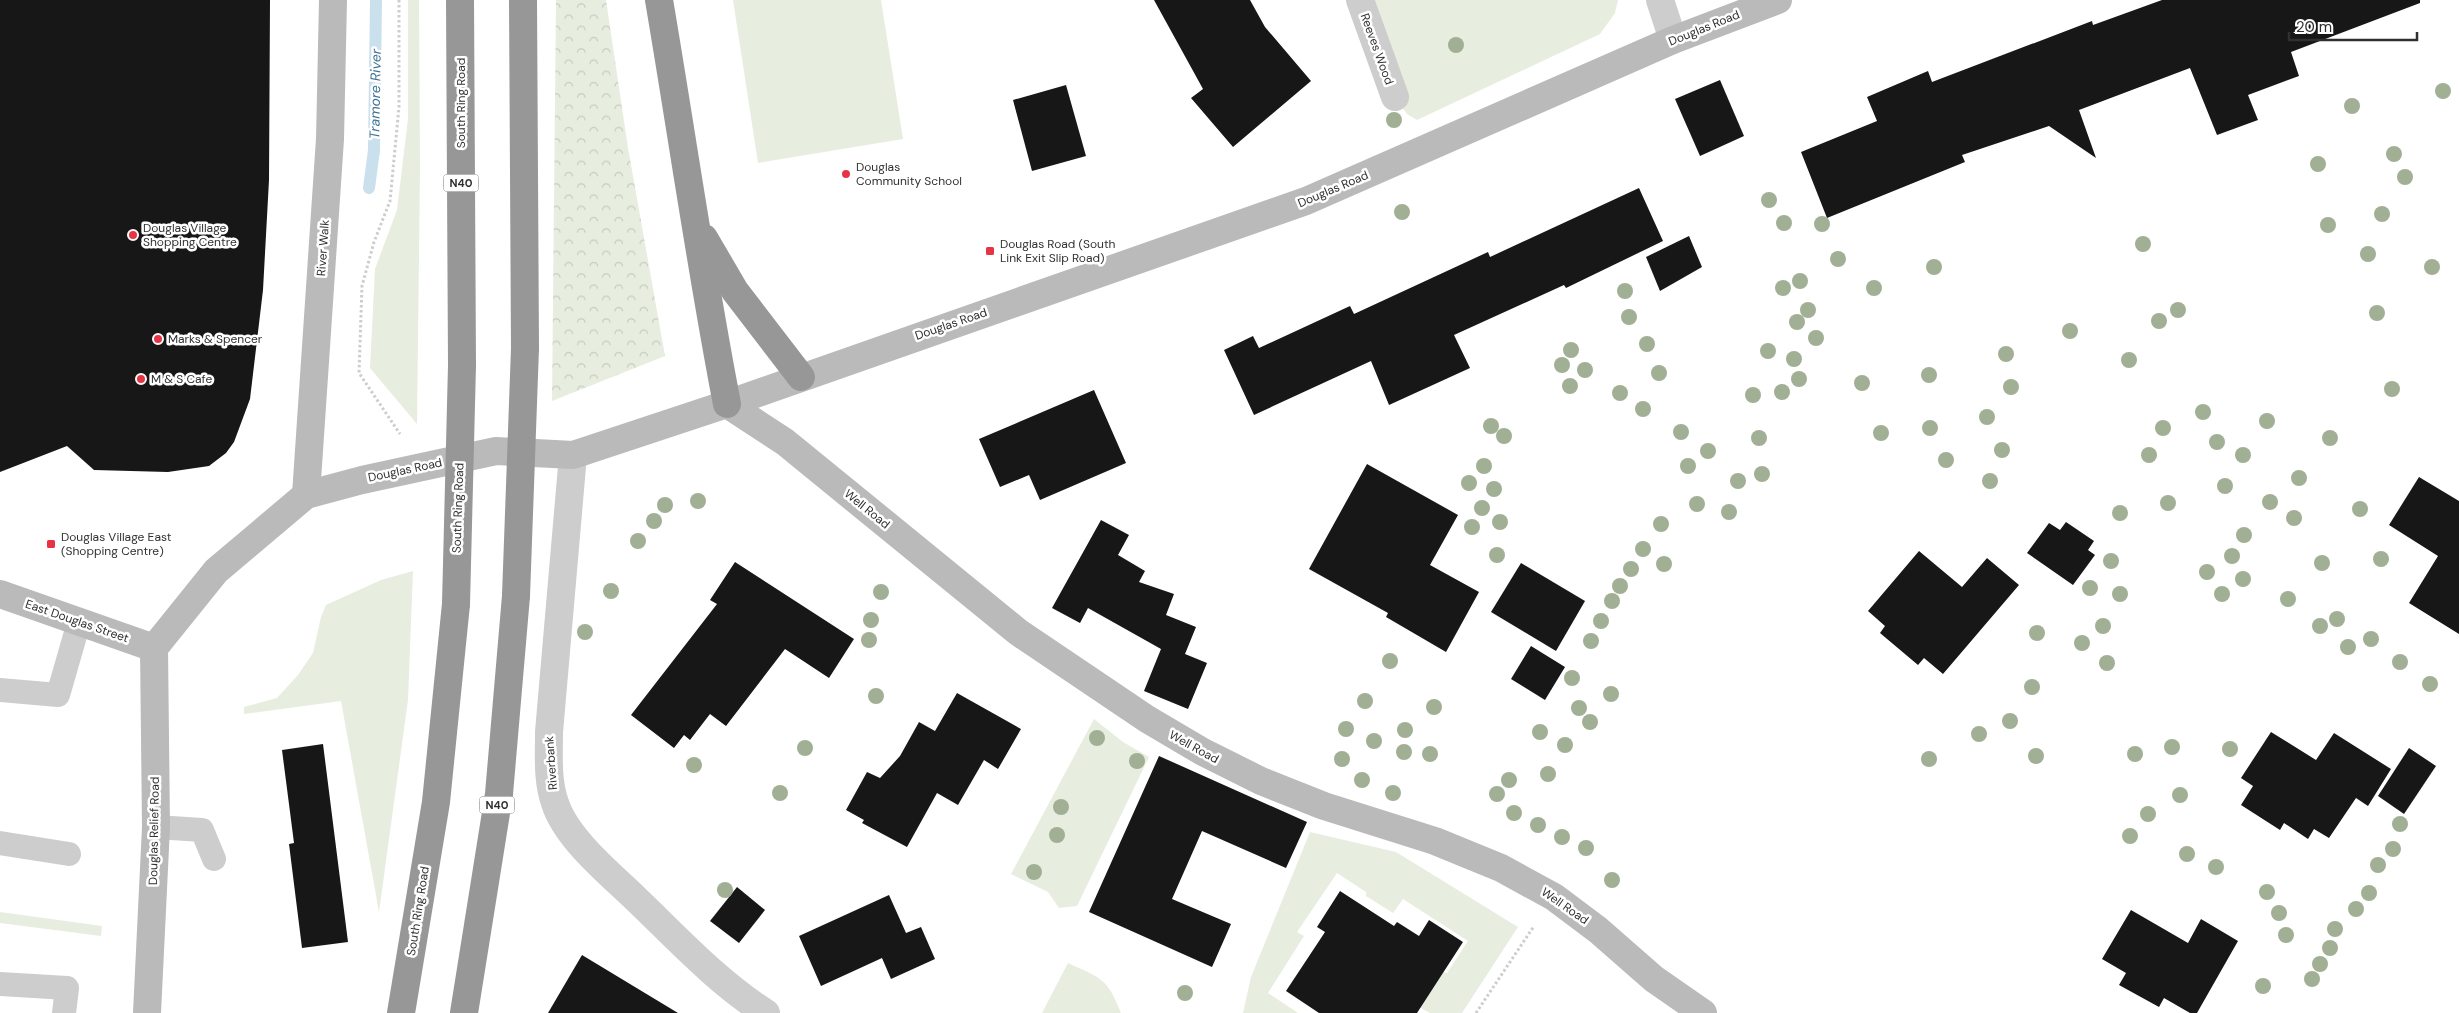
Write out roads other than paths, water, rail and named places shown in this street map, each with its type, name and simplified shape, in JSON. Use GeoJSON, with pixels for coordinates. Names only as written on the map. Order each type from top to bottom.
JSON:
{"type":"FeatureCollection","features":[{"type":"Feature","properties":{"kind":"highway","name":"South Ring Road"},"geometry":{"type":"LineString","coordinates":[[401,1013],[436,802],[456,604],[462,365],[460,0]]}},
{"type":"Feature","properties":{"kind":"highway","name":"N40"},"geometry":{"type":"LineString","coordinates":[[464,1013],[499,794],[516,596],[526,348],[523,0]]}},
{"type":"Feature","properties":{"kind":"highway"},"geometry":{"type":"LineString","coordinates":[[659,0],[698,228],[707,300],[727,404]]}},
{"type":"Feature","properties":{"kind":"highway"},"geometry":{"type":"LineString","coordinates":[[698,228],[735,291],[801,377]]}},
{"type":"Feature","properties":{"kind":"main road","name":"River Walk"},"geometry":{"type":"LineString","coordinates":[[306,495],[330,139],[333,0]]}},
{"type":"Feature","properties":{"kind":"main road","name":"Douglas Road"},"geometry":{"type":"LineString","coordinates":[[154,648],[216,571],[306,495],[409,469],[496,451],[573,455],[727,404],[1306,201],[1674,40],[1778,0]]}},
{"type":"Feature","properties":{"kind":"main road","name":"Well Road"},"geometry":{"type":"LineString","coordinates":[[727,404],[785,442],[1018,632],[1093,684],[1174,736],[1232,767],[1288,792],[1469,853],[1554,897],[1598,930],[1654,979],[1703,1013]]}},
{"type":"Feature","properties":{"kind":"main road","name":"East Douglas Street"},"geometry":{"type":"LineString","coordinates":[[0,594],[154,648]]}},
{"type":"Feature","properties":{"kind":"main road","name":"Douglas Relief Road"},"geometry":{"type":"LineString","coordinates":[[147,1013],[156,827],[154,648]]}},
{"type":"Feature","properties":{"kind":"street","name":"Reeves Wood"},"geometry":{"type":"LineString","coordinates":[[1360,0],[1394,97]]}},
{"type":"Feature","properties":{"kind":"street"},"geometry":{"type":"LineString","coordinates":[[1660,0],[1674,40]]}},
{"type":"Feature","properties":{"kind":"street","name":"Riverbank"},"geometry":{"type":"LineString","coordinates":[[573,455],[549,732],[549,772],[555,804],[570,832],[615,878],[716,977],[766,1013]]}},
{"type":"Feature","properties":{"kind":"lane"},"geometry":{"type":"LineString","coordinates":[[0,690],[58,696],[79,622]]}},
{"type":"Feature","properties":{"kind":"lane"},"geometry":{"type":"LineString","coordinates":[[156,827],[202,830],[214,860]]}},
{"type":"Feature","properties":{"kind":"lane"},"geometry":{"type":"LineString","coordinates":[[0,843],[69,854]]}},
{"type":"Feature","properties":{"kind":"lane"},"geometry":{"type":"LineString","coordinates":[[0,984],[67,988],[64,1013]]}},
{"type":"Feature","properties":{"kind":"waterway","name":"Tramore River"},"geometry":{"type":"LineString","coordinates":[[369,188],[374,150],[376,0]]}},
{"type":"Feature","properties":{"kind":"place","name":"Douglas Community School"},"geometry":{"type":"Point","coordinates":[846,174]}},
{"type":"Feature","properties":{"kind":"place","name":"Douglas Village Shopping Centre"},"geometry":{"type":"Point","coordinates":[133,235]}},
{"type":"Feature","properties":{"kind":"place","name":"Douglas Road (South Link Exit Slip Road)"},"geometry":{"type":"Point","coordinates":[990,251]}},
{"type":"Feature","properties":{"kind":"place","name":"Marks & Spencer"},"geometry":{"type":"Point","coordinates":[158,339]}},
{"type":"Feature","properties":{"kind":"place","name":"M & S Cafe"},"geometry":{"type":"Point","coordinates":[141,379]}},
{"type":"Feature","properties":{"kind":"place","name":"Douglas Village East (Shopping Centre)"},"geometry":{"type":"Point","coordinates":[51,544]}}]}
